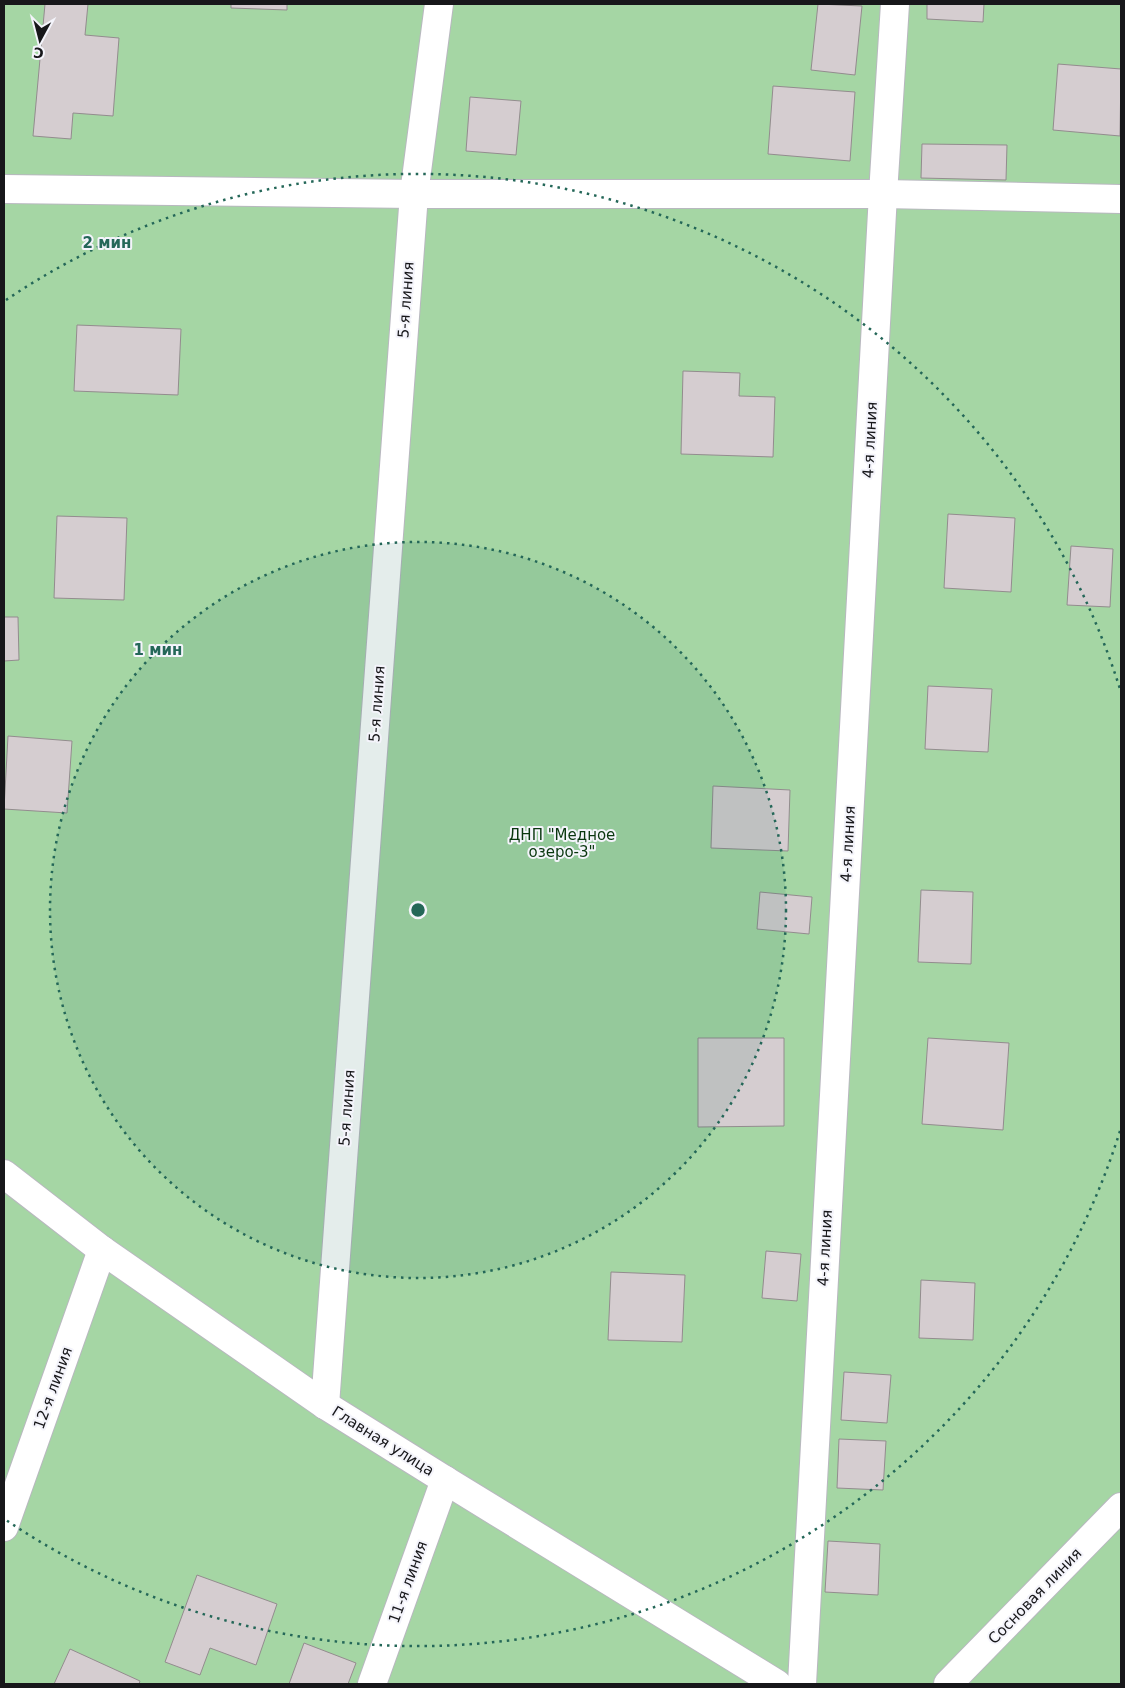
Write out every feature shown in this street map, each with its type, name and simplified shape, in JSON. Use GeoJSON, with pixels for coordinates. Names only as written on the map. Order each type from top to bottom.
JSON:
{"type":"FeatureCollection","features":[{"type":"Feature","properties":{"kind":"street","name":"5-я линия"},"geometry":{"type":"LineString","coordinates":[[325,1405],[414,194],[439,4]]}},
{"type":"Feature","properties":{"kind":"street","name":"4-я линия"},"geometry":{"type":"LineString","coordinates":[[802,1684],[895,4]]}},
{"type":"Feature","properties":{"kind":"street"},"geometry":{"type":"LineString","coordinates":[[4,189],[414,194],[883,194],[1121,199]]}},
{"type":"Feature","properties":{"kind":"street","name":"Главная улица"},"geometry":{"type":"LineString","coordinates":[[4,1174],[102,1250],[325,1405],[777,1684]]}},
{"type":"Feature","properties":{"kind":"street","name":"12-я линия"},"geometry":{"type":"LineString","coordinates":[[4,1527],[102,1250]]}},
{"type":"Feature","properties":{"kind":"street","name":"11-я линия"},"geometry":{"type":"LineString","coordinates":[[372,1684],[444,1480]]}},
{"type":"Feature","properties":{"kind":"street","name":"Сосновая линия"},"geometry":{"type":"LineString","coordinates":[[948,1684],[1121,1507]]}},
{"type":"Feature","properties":{"kind":"green space","name":"ДНП \"Медное озеро-3\""},"geometry":{"type":"Polygon","coordinates":[[[4,4],[1121,4],[1121,1684],[4,1684],[4,4]]]}},
{"type":"Feature","properties":{"kind":"building"},"geometry":{"type":"Polygon","coordinates":[[[45,4],[88,4],[85,35],[119,38],[113,116],[73,113],[71,139],[33,136],[45,4]]]}},
{"type":"Feature","properties":{"kind":"building"},"geometry":{"type":"Polygon","coordinates":[[[231,4],[287,4],[287,10],[231,8],[231,4]]]}},
{"type":"Feature","properties":{"kind":"building"},"geometry":{"type":"Polygon","coordinates":[[[818,4],[862,6],[855,75],[811,70],[818,4]]]}},
{"type":"Feature","properties":{"kind":"building"},"geometry":{"type":"Polygon","coordinates":[[[927,4],[984,4],[983,22],[927,19],[927,4]]]}},
{"type":"Feature","properties":{"kind":"building"},"geometry":{"type":"Polygon","coordinates":[[[1058,64],[1121,69],[1120,136],[1053,130],[1058,64]]]}},
{"type":"Feature","properties":{"kind":"building"},"geometry":{"type":"Polygon","coordinates":[[[773,86],[855,92],[850,161],[768,154],[773,86]]]}},
{"type":"Feature","properties":{"kind":"building"},"geometry":{"type":"Polygon","coordinates":[[[470,97],[521,101],[516,155],[466,151],[470,97]]]}},
{"type":"Feature","properties":{"kind":"building"},"geometry":{"type":"Polygon","coordinates":[[[922,144],[1007,145],[1006,180],[921,178],[922,144]]]}},
{"type":"Feature","properties":{"kind":"building"},"geometry":{"type":"Polygon","coordinates":[[[77,325],[181,329],[178,395],[74,391],[77,325]]]}},
{"type":"Feature","properties":{"kind":"building"},"geometry":{"type":"Polygon","coordinates":[[[683,371],[740,373],[739,396],[775,397],[773,457],[681,454],[683,371]]]}},
{"type":"Feature","properties":{"kind":"building"},"geometry":{"type":"Polygon","coordinates":[[[948,514],[1015,518],[1011,592],[944,588],[948,514]]]}},
{"type":"Feature","properties":{"kind":"building"},"geometry":{"type":"Polygon","coordinates":[[[57,516],[127,518],[124,600],[54,598],[57,516]]]}},
{"type":"Feature","properties":{"kind":"building"},"geometry":{"type":"Polygon","coordinates":[[[1071,546],[1113,549],[1110,607],[1067,605],[1071,546]]]}},
{"type":"Feature","properties":{"kind":"building"},"geometry":{"type":"Polygon","coordinates":[[[4,617],[18,617],[19,660],[4,661],[4,617]]]}},
{"type":"Feature","properties":{"kind":"building"},"geometry":{"type":"Polygon","coordinates":[[[928,686],[992,689],[988,752],[925,749],[928,686]]]}},
{"type":"Feature","properties":{"kind":"building"},"geometry":{"type":"Polygon","coordinates":[[[8,736],[72,741],[67,813],[4,809],[8,736]]]}},
{"type":"Feature","properties":{"kind":"building"},"geometry":{"type":"Polygon","coordinates":[[[713,786],[790,790],[788,851],[711,848],[713,786]]]}},
{"type":"Feature","properties":{"kind":"building"},"geometry":{"type":"Polygon","coordinates":[[[921,890],[973,892],[971,964],[918,962],[921,890]]]}},
{"type":"Feature","properties":{"kind":"building"},"geometry":{"type":"Polygon","coordinates":[[[760,892],[812,897],[809,934],[757,929],[760,892]]]}},
{"type":"Feature","properties":{"kind":"building"},"geometry":{"type":"Polygon","coordinates":[[[698,1038],[784,1038],[784,1126],[698,1127],[698,1038]]]}},
{"type":"Feature","properties":{"kind":"building"},"geometry":{"type":"Polygon","coordinates":[[[928,1038],[1009,1043],[1003,1130],[922,1124],[928,1038]]]}},
{"type":"Feature","properties":{"kind":"building"},"geometry":{"type":"Polygon","coordinates":[[[766,1251],[801,1254],[797,1301],[762,1298],[766,1251]]]}},
{"type":"Feature","properties":{"kind":"building"},"geometry":{"type":"Polygon","coordinates":[[[611,1272],[685,1275],[682,1342],[608,1340],[611,1272]]]}},
{"type":"Feature","properties":{"kind":"building"},"geometry":{"type":"Polygon","coordinates":[[[921,1280],[975,1283],[973,1340],[919,1338],[921,1280]]]}},
{"type":"Feature","properties":{"kind":"building"},"geometry":{"type":"Polygon","coordinates":[[[844,1372],[891,1375],[887,1423],[841,1420],[844,1372]]]}},
{"type":"Feature","properties":{"kind":"building"},"geometry":{"type":"Polygon","coordinates":[[[839,1439],[886,1441],[883,1490],[837,1488],[839,1439]]]}},
{"type":"Feature","properties":{"kind":"building"},"geometry":{"type":"Polygon","coordinates":[[[828,1541],[880,1544],[878,1595],[825,1592],[828,1541]]]}},
{"type":"Feature","properties":{"kind":"building"},"geometry":{"type":"Polygon","coordinates":[[[197,1575],[277,1604],[256,1665],[210,1648],[200,1675],[165,1662],[197,1575]]]}},
{"type":"Feature","properties":{"kind":"building"},"geometry":{"type":"Polygon","coordinates":[[[304,1643],[356,1663],[348,1684],[289,1684],[304,1643]]]}},
{"type":"Feature","properties":{"kind":"building"},"geometry":{"type":"Polygon","coordinates":[[[70,1649],[140,1681],[139,1684],[54,1684],[70,1649]]]}}]}
